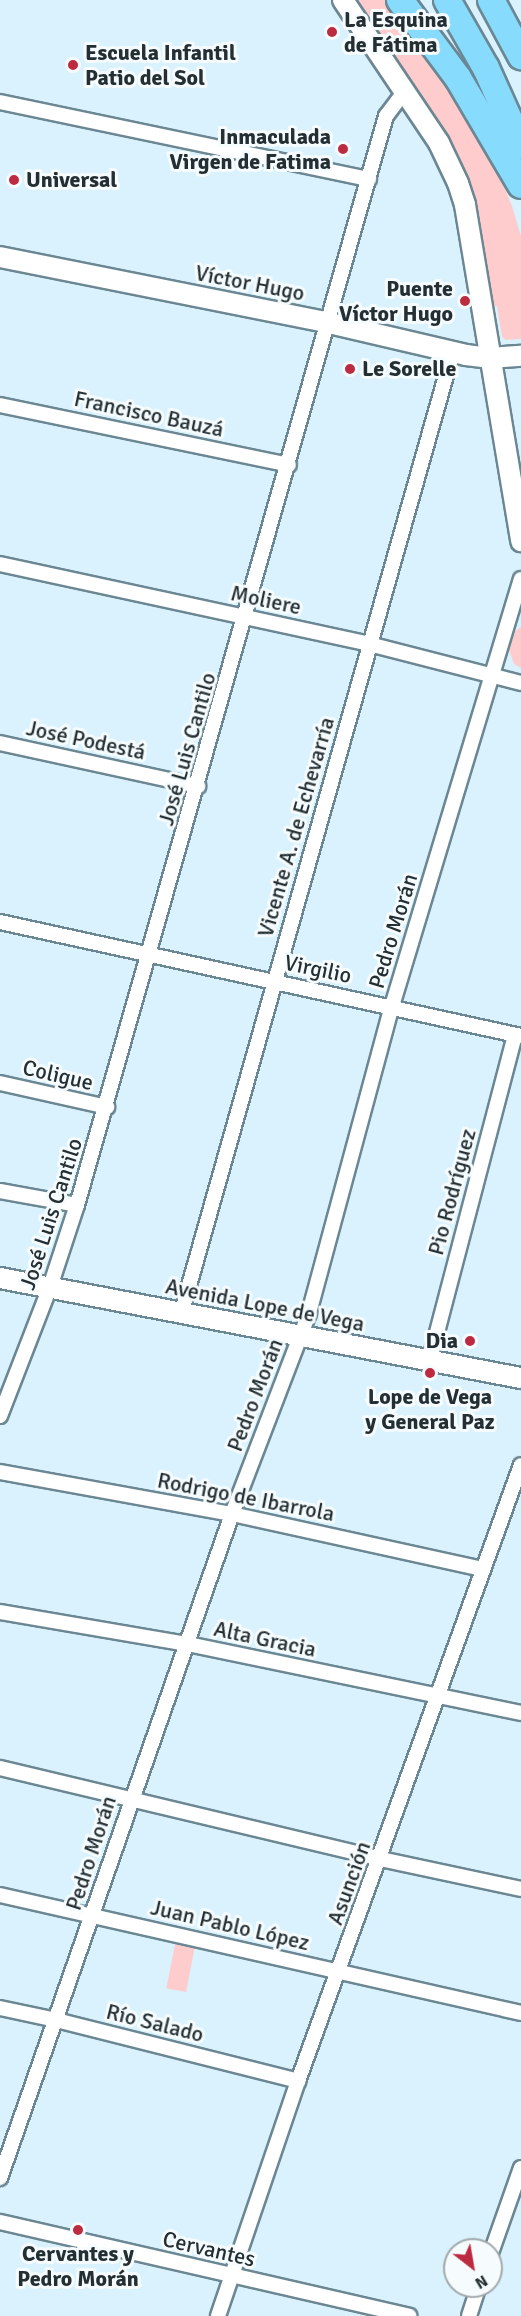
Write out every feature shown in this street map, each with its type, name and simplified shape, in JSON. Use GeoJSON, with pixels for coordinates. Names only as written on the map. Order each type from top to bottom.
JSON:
{"type":"FeatureCollection","features":[{"type":"Feature","properties":{"kind":"highway"},"geometry":{"type":"LineString","coordinates":[[400,0],[458,78],[521,185]]}},
{"type":"Feature","properties":{"kind":"highway"},"geometry":{"type":"LineString","coordinates":[[447,0],[486,68],[521,146]]}},
{"type":"Feature","properties":{"kind":"highway"},"geometry":{"type":"LineString","coordinates":[[491,0],[521,56]]}},
{"type":"Feature","properties":{"kind":"street"},"geometry":{"type":"LineString","coordinates":[[343,0],[439,143],[458,183],[466,213],[521,542]]}},
{"type":"Feature","properties":{"kind":"street","name":"José Luis Cantilo"},"geometry":{"type":"LineString","coordinates":[[0,1416],[50,1287],[77,1206],[246,618],[386,116],[405,91]]}},
{"type":"Feature","properties":{"kind":"street"},"geometry":{"type":"LineString","coordinates":[[0,102],[369,179]]}},
{"type":"Feature","properties":{"kind":"street","name":"Víctor Hugo"},"geometry":{"type":"LineString","coordinates":[[0,257],[329,323],[489,358]]}},
{"type":"Feature","properties":{"kind":"street","name":"Vicente A. de Echevarría"},"geometry":{"type":"LineString","coordinates":[[181,1314],[273,981],[453,351]]}},
{"type":"Feature","properties":{"kind":"street"},"geometry":{"type":"LineString","coordinates":[[489,358],[521,356]]}},
{"type":"Feature","properties":{"kind":"street","name":"Francisco Bauzá"},"geometry":{"type":"LineString","coordinates":[[0,405],[289,465]]}},
{"type":"Feature","properties":{"kind":"street","name":"Moliere"},"geometry":{"type":"LineString","coordinates":[[0,564],[369,645],[521,683]]}},
{"type":"Feature","properties":{"kind":"street","name":"Pedro Morán"},"geometry":{"type":"LineString","coordinates":[[0,2178],[93,1914],[131,1797],[188,1644],[232,1514],[309,1313],[392,1006],[494,675],[521,579]]}},
{"type":"Feature","properties":{"kind":"street","name":"José Podestá"},"geometry":{"type":"LineString","coordinates":[[0,743],[198,786]]}},
{"type":"Feature","properties":{"kind":"street","name":"Virgilio"},"geometry":{"type":"LineString","coordinates":[[0,922],[392,1006],[518,1036]]}},
{"type":"Feature","properties":{"kind":"street","name":"Pio Rodríguez"},"geometry":{"type":"LineString","coordinates":[[430,1359],[518,1036]]}},
{"type":"Feature","properties":{"kind":"street","name":"Coligue"},"geometry":{"type":"LineString","coordinates":[[0,1083],[107,1107]]}},
{"type":"Feature","properties":{"kind":"street"},"geometry":{"type":"LineString","coordinates":[[0,1191],[77,1206]]}},
{"type":"Feature","properties":{"kind":"street","name":"Avenida Lope de Vega"},"geometry":{"type":"LineString","coordinates":[[0,1278],[521,1378]]}},
{"type":"Feature","properties":{"kind":"street","name":"Asunción"},"geometry":{"type":"LineString","coordinates":[[218,2316],[298,2081],[381,1859],[436,1696],[521,1465]]}},
{"type":"Feature","properties":{"kind":"street","name":"Rodrigo de Ibarrola"},"geometry":{"type":"LineString","coordinates":[[0,1472],[232,1514],[483,1569]]}},
{"type":"Feature","properties":{"kind":"street","name":"Alta Gracia"},"geometry":{"type":"LineString","coordinates":[[0,1612],[188,1644],[521,1713]]}},
{"type":"Feature","properties":{"kind":"street"},"geometry":{"type":"LineString","coordinates":[[0,1768],[131,1797],[381,1859],[521,1889]]}},
{"type":"Feature","properties":{"kind":"street","name":"Juan Pablo López"},"geometry":{"type":"LineString","coordinates":[[0,1895],[93,1914],[521,2013]]}},
{"type":"Feature","properties":{"kind":"street","name":"Río Salado"},"geometry":{"type":"LineString","coordinates":[[0,2008],[298,2081]]}},
{"type":"Feature","properties":{"kind":"street"},"geometry":{"type":"LineString","coordinates":[[496,2238],[521,2168]]}},
{"type":"Feature","properties":{"kind":"street","name":"Cervantes"},"geometry":{"type":"LineString","coordinates":[[0,2222],[409,2316]]}},
{"type":"Feature","properties":{"kind":"street"},"geometry":{"type":"LineString","coordinates":[[469,2316],[475,2298]]}},
{"type":"Feature","properties":{"kind":"shaded area"},"geometry":{"type":"Polygon","coordinates":[[[354,0],[385,0],[423,48],[486,143],[512,206],[521,236],[521,339],[506,340],[502,337],[497,306],[491,306],[476,205],[463,166],[354,0]]]}},
{"type":"Feature","properties":{"kind":"shaded area"},"geometry":{"type":"Polygon","coordinates":[[[521,627],[521,668],[514,664],[509,650],[515,631],[521,627]]]}},
{"type":"Feature","properties":{"kind":"shaded area"},"geometry":{"type":"Polygon","coordinates":[[[175,1944],[195,1948],[186,1992],[166,1988],[175,1944]]]}},
{"type":"Feature","properties":{"kind":"place","name":"La Esquina de Fátima"},"geometry":{"type":"Point","coordinates":[332,32]}},
{"type":"Feature","properties":{"kind":"place","name":"Escuela Infantil Patio del Sol"},"geometry":{"type":"Point","coordinates":[73,65]}},
{"type":"Feature","properties":{"kind":"place","name":"Inmaculada Virgen de Fatima"},"geometry":{"type":"Point","coordinates":[343,149]}},
{"type":"Feature","properties":{"kind":"place","name":"Universal"},"geometry":{"type":"Point","coordinates":[14,180]}},
{"type":"Feature","properties":{"kind":"place","name":"Puente Víctor Hugo"},"geometry":{"type":"Point","coordinates":[465,301]}},
{"type":"Feature","properties":{"kind":"place","name":"Le Sorelle"},"geometry":{"type":"Point","coordinates":[350,369]}},
{"type":"Feature","properties":{"kind":"place","name":"Dia"},"geometry":{"type":"Point","coordinates":[470,1341]}},
{"type":"Feature","properties":{"kind":"place","name":"Lope de Vega y General Paz"},"geometry":{"type":"Point","coordinates":[430,1373]}},
{"type":"Feature","properties":{"kind":"place","name":"Cervantes y Pedro Morán"},"geometry":{"type":"Point","coordinates":[78,2230]}}]}
